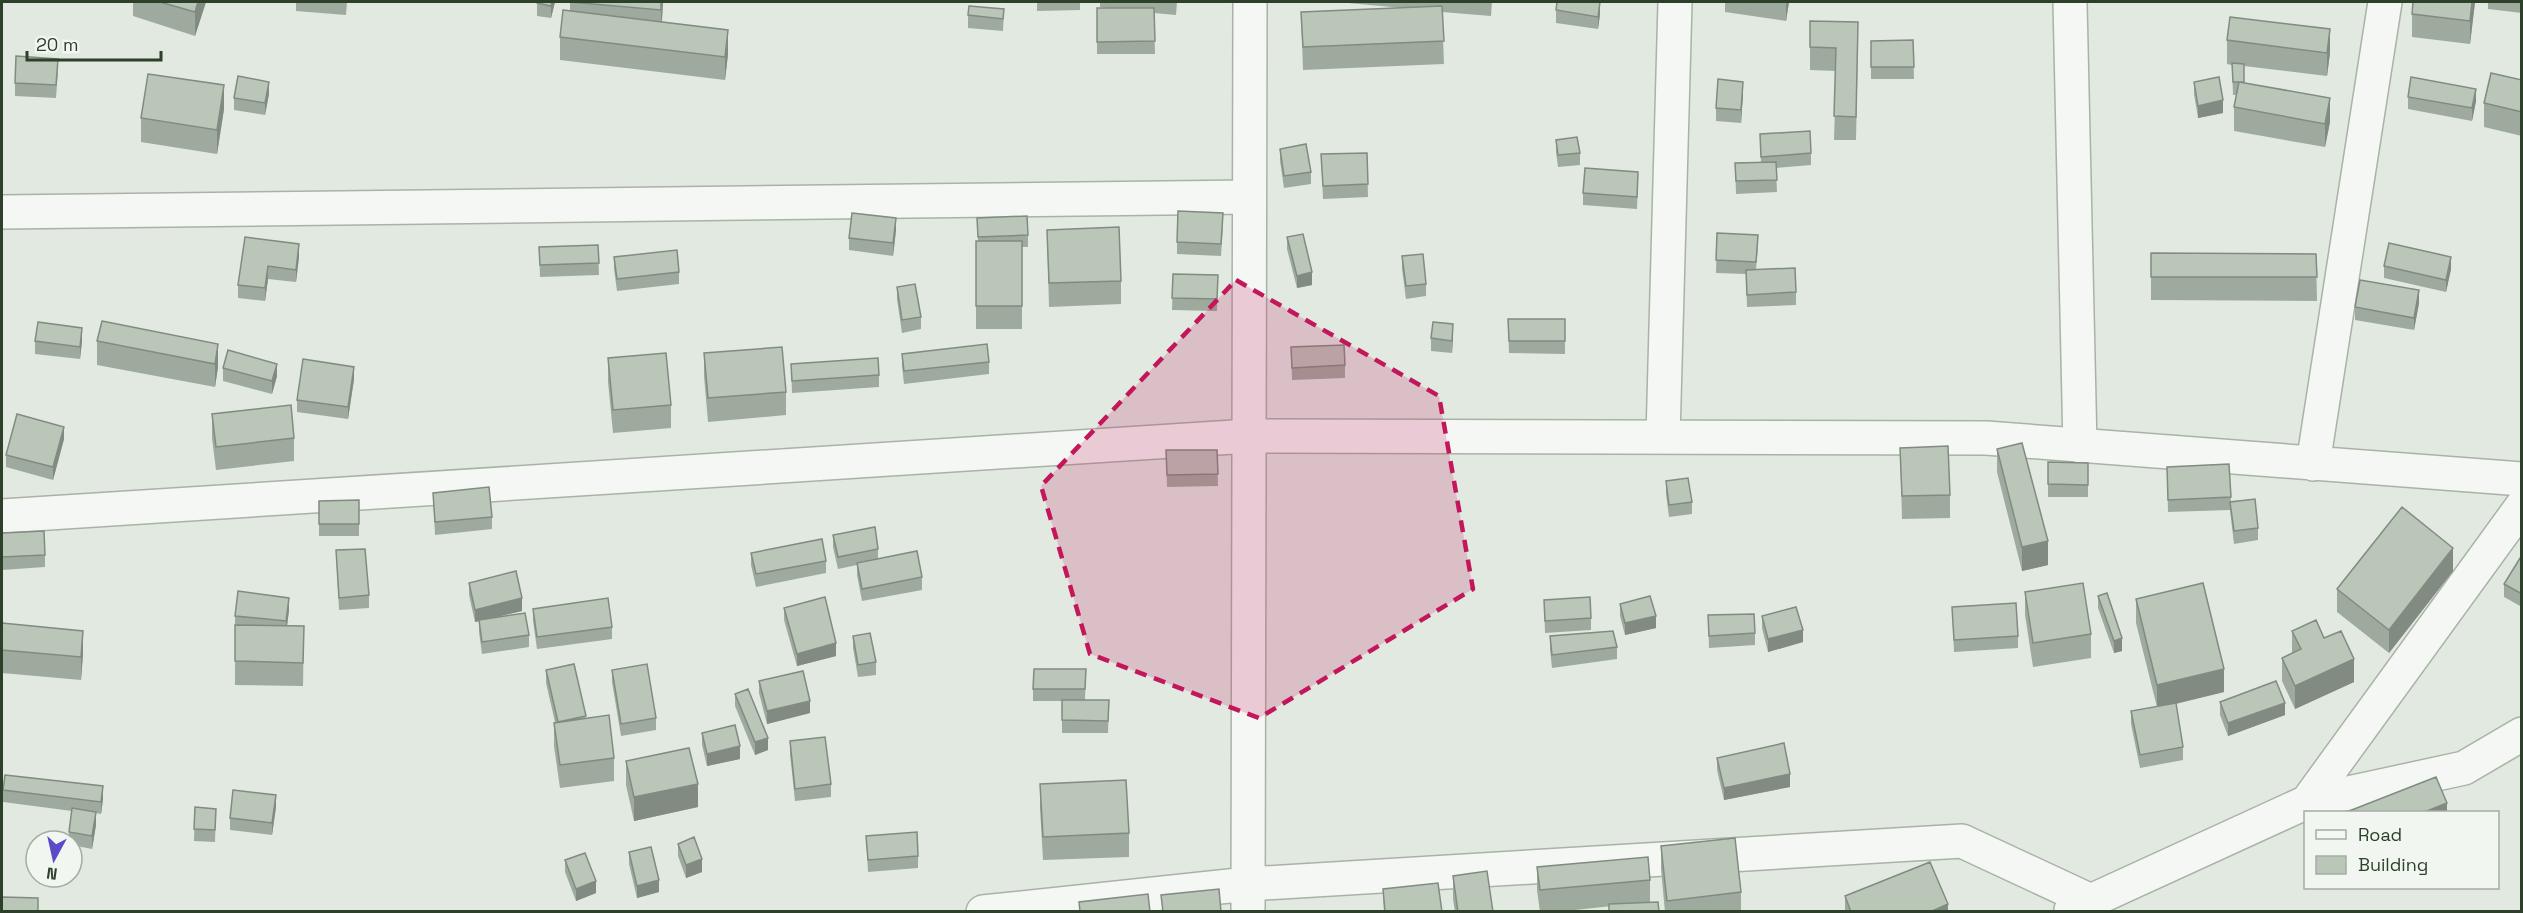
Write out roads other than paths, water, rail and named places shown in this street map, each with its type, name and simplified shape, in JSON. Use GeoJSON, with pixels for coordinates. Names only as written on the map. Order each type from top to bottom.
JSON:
{"type":"FeatureCollection","features":[{"type":"Feature","properties":{"kind":"street"},"geometry":{"type":"LineString","coordinates":[[1248,898],[1250,2]]}},
{"type":"Feature","properties":{"kind":"street"},"geometry":{"type":"LineString","coordinates":[[1663,437],[1675,2]]}},
{"type":"Feature","properties":{"kind":"street"},"geometry":{"type":"LineString","coordinates":[[2070,2],[2080,446]]}},
{"type":"Feature","properties":{"kind":"street"},"geometry":{"type":"LineString","coordinates":[[2313,464],[2385,2]]}},
{"type":"Feature","properties":{"kind":"street"},"geometry":{"type":"LineString","coordinates":[[2,212],[1249,197]]}},
{"type":"Feature","properties":{"kind":"street"},"geometry":{"type":"LineString","coordinates":[[2,516],[1249,436],[1986,438],[2522,479]]}},
{"type":"Feature","properties":{"kind":"street"},"geometry":{"type":"LineString","coordinates":[[2307,802],[2522,506]]}},
{"type":"Feature","properties":{"kind":"street"},"geometry":{"type":"LineString","coordinates":[[983,912],[1248,898],[1962,841],[2079,906],[2307,802],[2464,768],[2522,734]]}}]}
